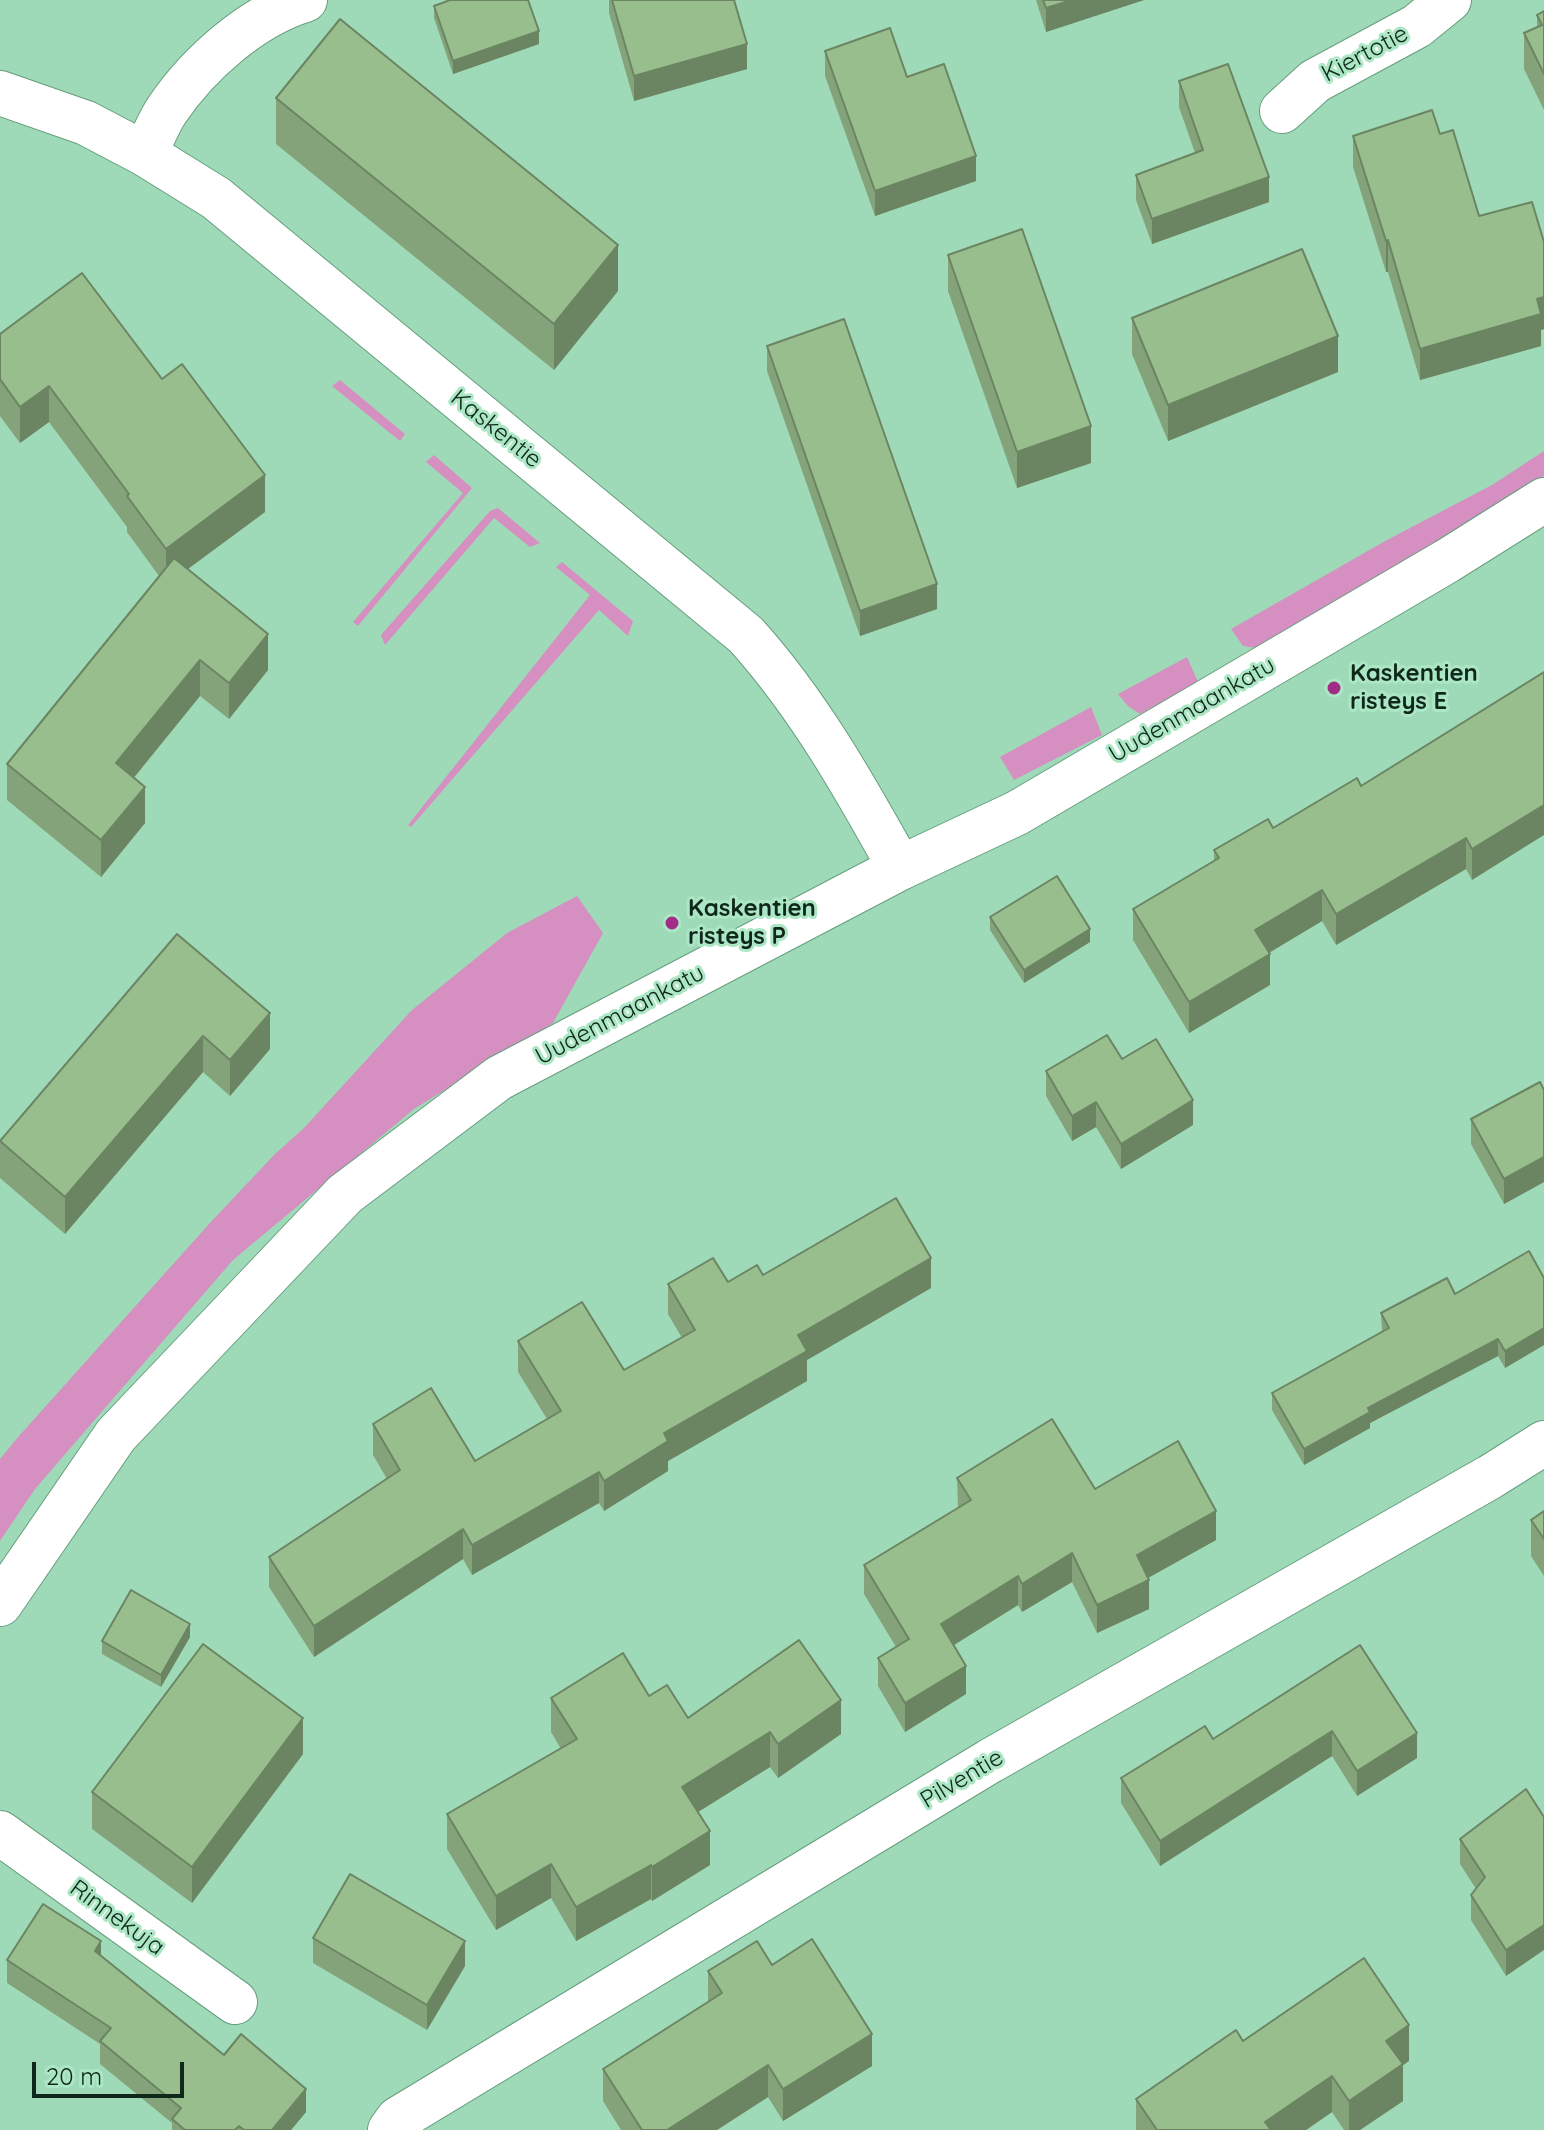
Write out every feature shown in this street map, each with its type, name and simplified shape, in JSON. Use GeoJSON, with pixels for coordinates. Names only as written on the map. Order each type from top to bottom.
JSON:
{"type":"FeatureCollection","features":[{"type":"Feature","properties":{"kind":"street"},"geometry":{"type":"LineString","coordinates":[[145,154],[166,110],[218,49],[286,6],[305,0]]}},
{"type":"Feature","properties":{"kind":"street","name":"Kiertotie"},"geometry":{"type":"LineString","coordinates":[[1282,111],[1315,81],[1417,26],[1449,0]]}},
{"type":"Feature","properties":{"kind":"street","name":"Kaskentie"},"geometry":{"type":"LineString","coordinates":[[0,93],[86,123],[145,154],[216,198],[746,635],[779,673],[822,735],[900,868]]}},
{"type":"Feature","properties":{"kind":"street","name":"Uudenmaankatu"},"geometry":{"type":"LineString","coordinates":[[0,1604],[116,1435],[345,1194],[499,1078],[900,868],[1017,813],[1447,561],[1544,500]]}},
{"type":"Feature","properties":{"kind":"street","name":"Pilventie"},"geometry":{"type":"LineString","coordinates":[[390,2130],[398,2119],[990,1761],[1490,1477],[1544,1443]]}},
{"type":"Feature","properties":{"kind":"street","name":"Rinnekuja"},"geometry":{"type":"LineString","coordinates":[[0,1833],[235,2002]]}},
{"type":"Feature","properties":{"kind":"shaded area"},"geometry":{"type":"Polygon","coordinates":[[[340,380],[405,434],[400,441],[332,386],[340,380]]]}},
{"type":"Feature","properties":{"kind":"shaded area"},"geometry":{"type":"Polygon","coordinates":[[[1544,451],[1544,476],[1436,544],[1256,648],[1243,646],[1231,629],[1387,540],[1492,485],[1544,451]]]}},
{"type":"Feature","properties":{"kind":"shaded area"},"geometry":{"type":"Polygon","coordinates":[[[434,455],[472,488],[358,626],[353,622],[463,493],[426,462],[434,455]]]}},
{"type":"Feature","properties":{"kind":"shaded area"},"geometry":{"type":"Polygon","coordinates":[[[498,508],[540,543],[530,547],[494,518],[385,645],[381,635],[490,511],[498,508]]]}},
{"type":"Feature","properties":{"kind":"shaded area"},"geometry":{"type":"Polygon","coordinates":[[[562,562],[633,621],[628,636],[599,610],[411,827],[408,825],[590,595],[556,567],[562,562]]]}},
{"type":"Feature","properties":{"kind":"shaded area"},"geometry":{"type":"Polygon","coordinates":[[[1187,657],[1198,682],[1140,714],[1118,694],[1187,657]]]}},
{"type":"Feature","properties":{"kind":"shaded area"},"geometry":{"type":"Polygon","coordinates":[[[1091,707],[1102,735],[1014,780],[1000,757],[1091,707]]]}},
{"type":"Feature","properties":{"kind":"shaded area"},"geometry":{"type":"Polygon","coordinates":[[[577,896],[603,933],[553,1023],[414,1109],[233,1260],[35,1489],[0,1541],[0,1459],[19,1436],[209,1224],[304,1128],[412,1010],[507,933],[577,896]]]}},
{"type":"Feature","properties":{"kind":"building"},"geometry":{"type":"Polygon","coordinates":[[[450,0],[528,0],[539,31],[453,61],[434,6],[450,0]]]}},
{"type":"Feature","properties":{"kind":"building"},"geometry":{"type":"Polygon","coordinates":[[[612,0],[734,0],[747,44],[634,76],[612,0]]]}},
{"type":"Feature","properties":{"kind":"building"},"geometry":{"type":"Polygon","coordinates":[[[1043,0],[1072,0],[1046,8],[1043,0]]]}},
{"type":"Feature","properties":{"kind":"building"},"geometry":{"type":"Polygon","coordinates":[[[1544,11],[1544,74],[1524,33],[1542,25],[1537,15],[1544,11]]]}},
{"type":"Feature","properties":{"kind":"building"},"geometry":{"type":"Polygon","coordinates":[[[340,19],[618,245],[554,324],[276,98],[340,19]]]}},
{"type":"Feature","properties":{"kind":"building"},"geometry":{"type":"Polygon","coordinates":[[[890,28],[907,77],[944,64],[976,156],[875,191],[825,51],[890,28]]]}},
{"type":"Feature","properties":{"kind":"building"},"geometry":{"type":"Polygon","coordinates":[[[1228,64],[1269,177],[1152,219],[1136,175],[1203,150],[1179,81],[1228,64]]]}},
{"type":"Feature","properties":{"kind":"building"},"geometry":{"type":"Polygon","coordinates":[[[1432,110],[1440,134],[1453,130],[1479,216],[1532,202],[1544,242],[1544,297],[1537,299],[1541,314],[1420,349],[1353,136],[1432,110]]]}},
{"type":"Feature","properties":{"kind":"building"},"geometry":{"type":"Polygon","coordinates":[[[1022,229],[1091,426],[1017,452],[948,255],[1022,229]]]}},
{"type":"Feature","properties":{"kind":"building"},"geometry":{"type":"Polygon","coordinates":[[[1302,249],[1338,336],[1168,405],[1132,318],[1302,249]]]}},
{"type":"Feature","properties":{"kind":"building"},"geometry":{"type":"Polygon","coordinates":[[[82,273],[162,379],[182,364],[265,475],[166,549],[49,386],[20,407],[0,379],[0,334],[82,273]]]}},
{"type":"Feature","properties":{"kind":"building"},"geometry":{"type":"Polygon","coordinates":[[[844,319],[937,584],[860,611],[767,346],[844,319]]]}},
{"type":"Feature","properties":{"kind":"building"},"geometry":{"type":"Polygon","coordinates":[[[174,558],[268,634],[229,683],[200,660],[116,763],[145,787],[101,840],[7,764],[174,558]]]}},
{"type":"Feature","properties":{"kind":"building"},"geometry":{"type":"Polygon","coordinates":[[[1544,672],[1544,805],[1472,849],[1466,838],[1336,914],[1322,890],[1255,930],[1270,954],[1189,1002],[1133,909],[1219,858],[1214,850],[1268,819],[1273,828],[1357,778],[1361,786],[1544,672]]]}},
{"type":"Feature","properties":{"kind":"building"},"geometry":{"type":"Polygon","coordinates":[[[1057,876],[1090,929],[1024,970],[990,917],[1057,876]]]}},
{"type":"Feature","properties":{"kind":"building"},"geometry":{"type":"Polygon","coordinates":[[[177,934],[270,1013],[230,1060],[203,1036],[65,1197],[0,1141],[177,934]]]}},
{"type":"Feature","properties":{"kind":"building"},"geometry":{"type":"Polygon","coordinates":[[[1107,1035],[1122,1059],[1156,1039],[1193,1100],[1121,1144],[1096,1102],[1072,1116],[1046,1071],[1107,1035]]]}},
{"type":"Feature","properties":{"kind":"building"},"geometry":{"type":"Polygon","coordinates":[[[1540,1082],[1544,1090],[1544,1157],[1504,1179],[1471,1119],[1540,1082]]]}},
{"type":"Feature","properties":{"kind":"building"},"geometry":{"type":"Polygon","coordinates":[[[896,1198],[931,1258],[798,1335],[807,1351],[664,1433],[668,1441],[604,1481],[599,1472],[472,1545],[463,1529],[314,1626],[269,1557],[400,1470],[373,1424],[431,1388],[475,1461],[561,1411],[518,1341],[582,1302],[624,1370],[695,1330],[668,1284],[713,1258],[728,1282],[757,1265],[763,1275],[896,1198]]]}},
{"type":"Feature","properties":{"kind":"building"},"geometry":{"type":"Polygon","coordinates":[[[1529,1251],[1544,1278],[1544,1328],[1505,1351],[1498,1339],[1368,1408],[1370,1412],[1304,1449],[1272,1393],[1389,1328],[1381,1313],[1447,1278],[1455,1294],[1529,1251]]]}},
{"type":"Feature","properties":{"kind":"building"},"geometry":{"type":"Polygon","coordinates":[[[1052,1419],[1095,1489],[1178,1441],[1216,1511],[1137,1555],[1149,1580],[1097,1605],[1072,1553],[1022,1584],[1018,1576],[941,1624],[966,1666],[905,1703],[878,1658],[909,1639],[864,1565],[971,1500],[957,1478],[1052,1419]]]}},
{"type":"Feature","properties":{"kind":"building"},"geometry":{"type":"Polygon","coordinates":[[[1544,1511],[1544,1539],[1531,1520],[1544,1511]]]}},
{"type":"Feature","properties":{"kind":"building"},"geometry":{"type":"Polygon","coordinates":[[[131,1590],[190,1624],[161,1675],[102,1641],[131,1590]]]}},
{"type":"Feature","properties":{"kind":"building"},"geometry":{"type":"Polygon","coordinates":[[[799,1640],[841,1700],[778,1744],[770,1732],[682,1787],[710,1831],[652,1867],[576,1907],[551,1864],[496,1896],[447,1814],[577,1739],[551,1698],[623,1653],[649,1696],[667,1685],[688,1718],[799,1640]]]}},
{"type":"Feature","properties":{"kind":"building"},"geometry":{"type":"Polygon","coordinates":[[[203,1644],[303,1718],[192,1867],[92,1792],[203,1644]]]}},
{"type":"Feature","properties":{"kind":"building"},"geometry":{"type":"Polygon","coordinates":[[[1360,1645],[1417,1733],[1357,1771],[1332,1731],[1160,1841],[1121,1778],[1205,1726],[1213,1739],[1360,1645]]]}},
{"type":"Feature","properties":{"kind":"building"},"geometry":{"type":"Polygon","coordinates":[[[1526,1789],[1544,1817],[1544,1925],[1506,1950],[1471,1895],[1485,1877],[1460,1839],[1526,1789]]]}},
{"type":"Feature","properties":{"kind":"building"},"geometry":{"type":"Polygon","coordinates":[[[350,1874],[465,1941],[427,2005],[313,1938],[350,1874]]]}},
{"type":"Feature","properties":{"kind":"building"},"geometry":{"type":"Polygon","coordinates":[[[43,1904],[101,1941],[95,1951],[224,2055],[241,2034],[306,2089],[272,2130],[244,2130],[239,2126],[235,2130],[185,2130],[172,2119],[181,2108],[100,2041],[111,2028],[7,1960],[43,1904]]]}},
{"type":"Feature","properties":{"kind":"building"},"geometry":{"type":"Polygon","coordinates":[[[812,1939],[872,2034],[783,2089],[768,2065],[667,2130],[642,2130],[603,2069],[722,1993],[708,1971],[757,1941],[772,1965],[812,1939]]]}},
{"type":"Feature","properties":{"kind":"building"},"geometry":{"type":"Polygon","coordinates":[[[1364,1958],[1409,2025],[1386,2041],[1403,2064],[1349,2101],[1332,2076],[1265,2122],[1271,2130],[1157,2130],[1136,2099],[1236,2030],[1243,2041],[1364,1958]]]}},
{"type":"Feature","properties":{"kind":"place","name":"Kaskentien risteys E"},"geometry":{"type":"Point","coordinates":[1334,688]}},
{"type":"Feature","properties":{"kind":"place","name":"Kaskentien risteys P"},"geometry":{"type":"Point","coordinates":[672,923]}}]}
